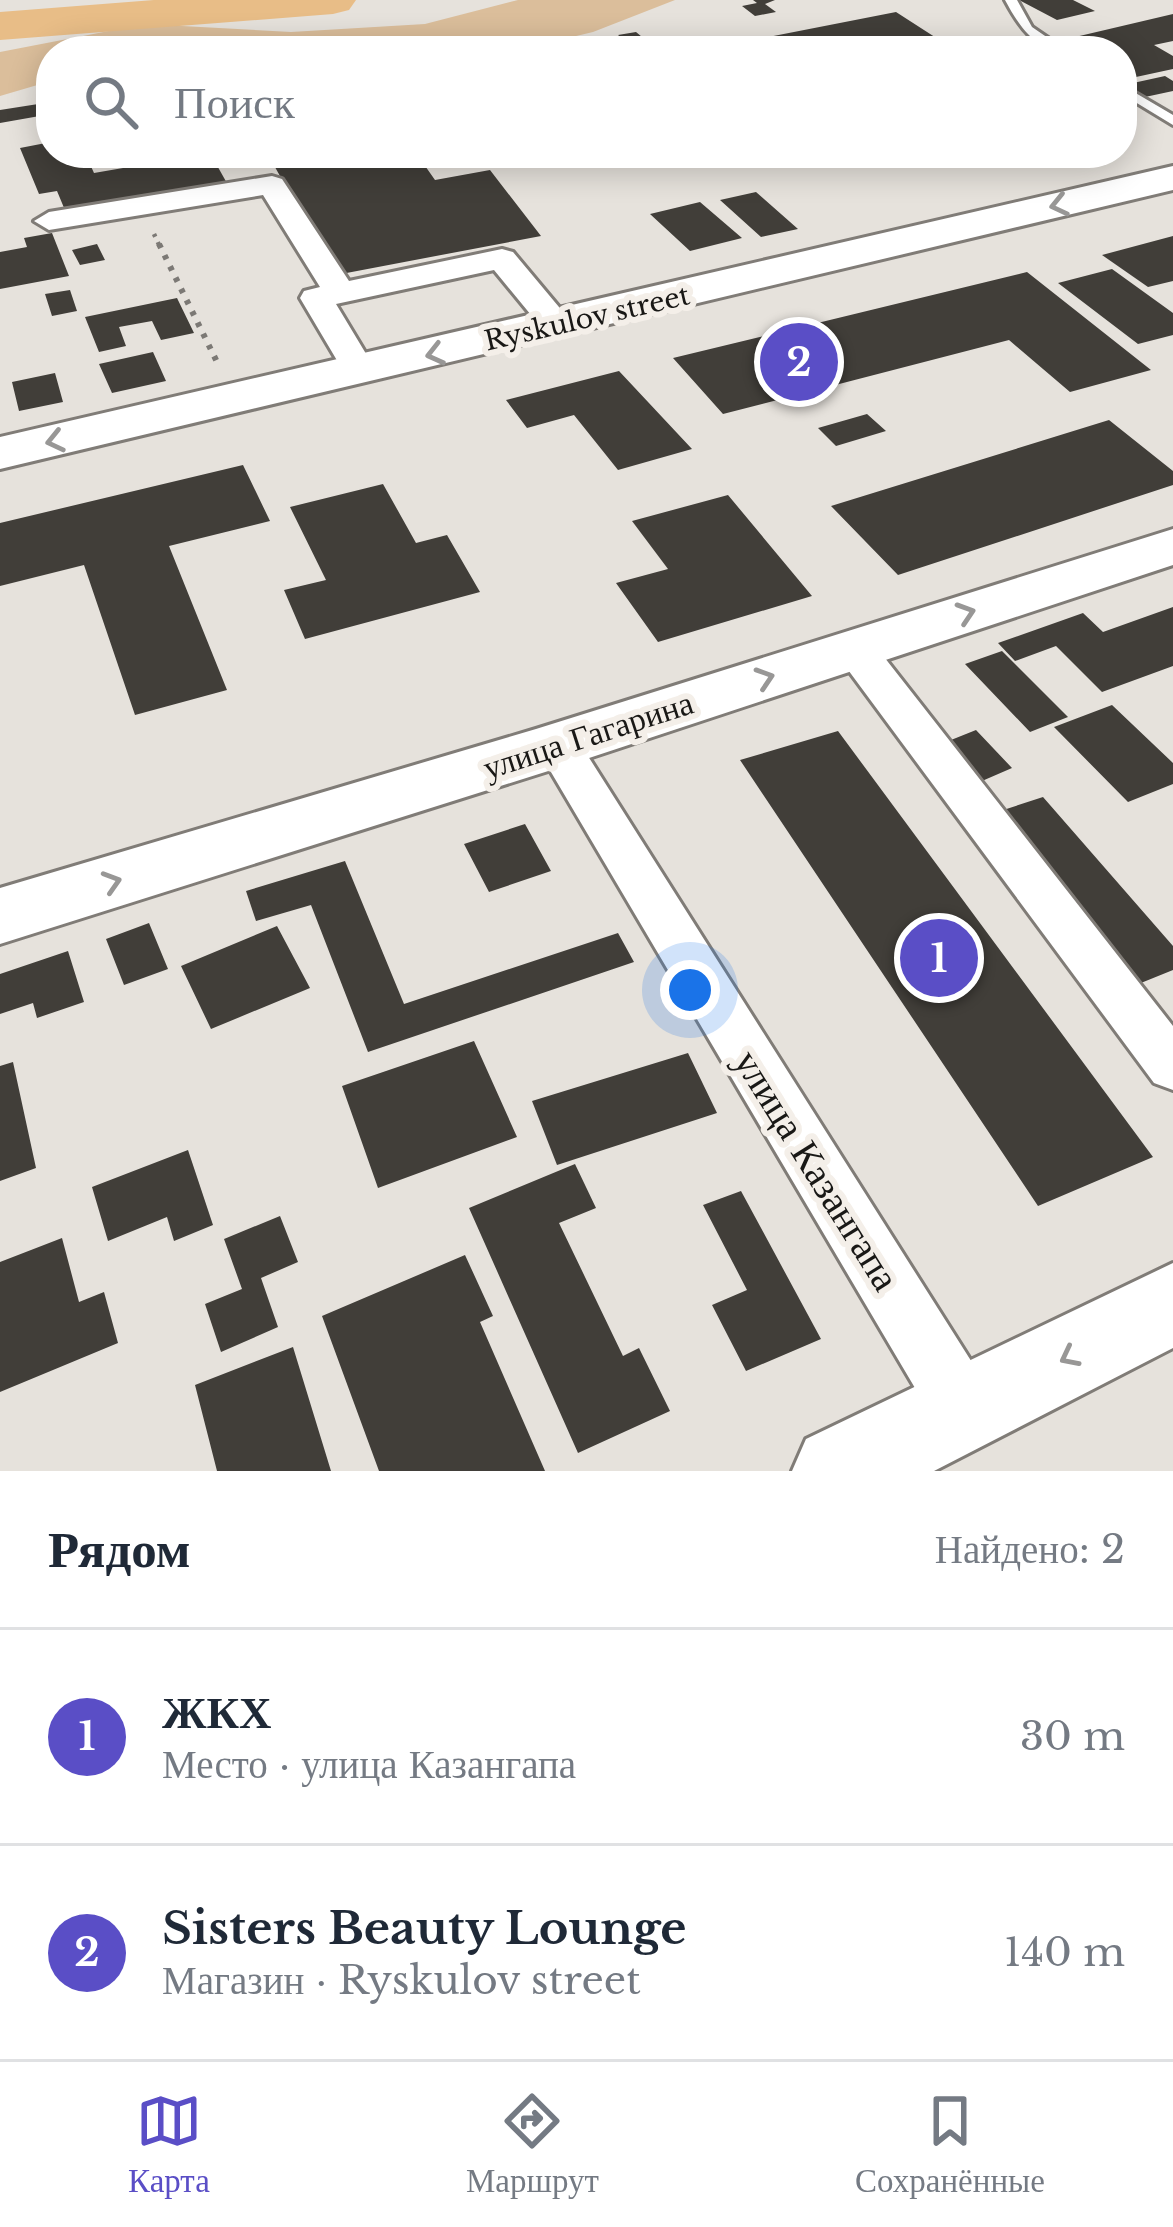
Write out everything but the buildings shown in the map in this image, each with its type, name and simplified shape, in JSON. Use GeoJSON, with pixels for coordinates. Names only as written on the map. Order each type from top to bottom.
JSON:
{"type":"FeatureCollection","features":[{"type":"Feature","properties":{"kind":"main road","name":"Ryskulov street"},"geometry":{"type":"LineString","coordinates":[[0,453],[1173,178]]}},
{"type":"Feature","properties":{"kind":"main road","name":"улица Гагарина"},"geometry":{"type":"LineString","coordinates":[[0,916],[1168,554]]}},
{"type":"Feature","properties":{"kind":"main road"},"geometry":{"type":"LineString","coordinates":[[838,1471],[1173,1304]]}},
{"type":"Feature","properties":{"kind":"street"},"geometry":{"type":"LineString","coordinates":[[49,221],[272,185],[340,293]]}},
{"type":"Feature","properties":{"kind":"street"},"geometry":{"type":"LineString","coordinates":[[360,372],[316,298],[502,259],[557,325]]}},
{"type":"Feature","properties":{"kind":"street"},"geometry":{"type":"LineString","coordinates":[[855,649],[1173,1067]]}},
{"type":"Feature","properties":{"kind":"street","name":"улица Казангапа"},"geometry":{"type":"LineString","coordinates":[[559,746],[964,1409]]}},
{"type":"Feature","properties":{"kind":"lane"},"geometry":{"type":"LineString","coordinates":[[1011,0],[1027,29],[1038,36]]}},
{"type":"Feature","properties":{"kind":"lane"},"geometry":{"type":"LineString","coordinates":[[1137,98],[1173,121]]}},
{"type":"Feature","properties":{"kind":"path"},"geometry":{"type":"LineString","coordinates":[[142,208],[236,399]]}},
{"type":"Feature","properties":{"kind":"shaded area"},"geometry":{"type":"Polygon","coordinates":[[[518,0],[675,0],[576,36],[83,36],[145,24],[291,32],[425,24],[518,0]]]}},
{"type":"Feature","properties":{"kind":"shaded area"},"geometry":{"type":"Polygon","coordinates":[[[36,45],[36,85],[0,96],[0,52],[36,45]]]}},
{"type":"Feature","properties":{"kind":"waterway"},"geometry":{"type":"LineString","coordinates":[[0,26],[333,0]]}},
{"type":"Feature","properties":{"kind":"place","name":"Sisters Beauty Lounge"},"geometry":{"type":"Point","coordinates":[799,362]}},
{"type":"Feature","properties":{"kind":"place","name":"ЖКХ"},"geometry":{"type":"Point","coordinates":[939,958]}}]}
